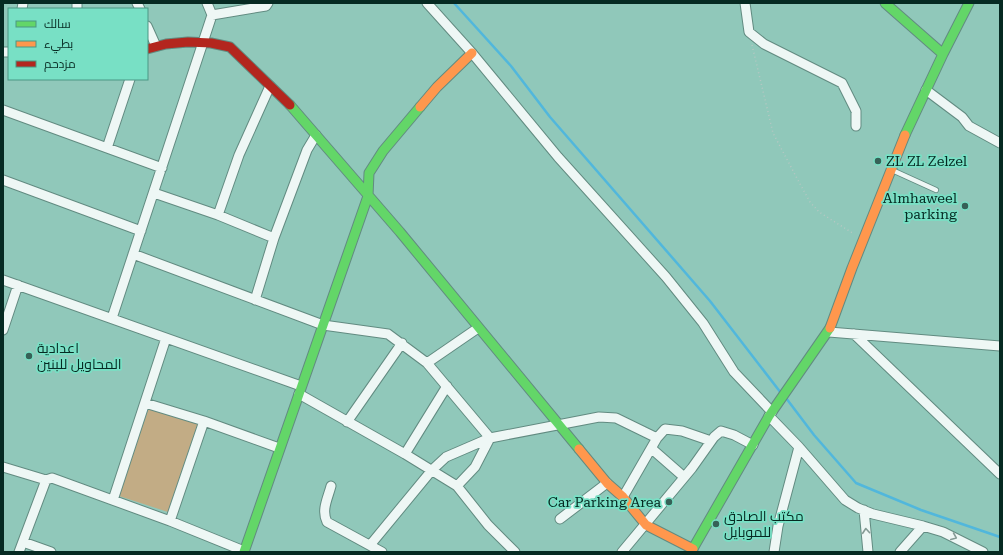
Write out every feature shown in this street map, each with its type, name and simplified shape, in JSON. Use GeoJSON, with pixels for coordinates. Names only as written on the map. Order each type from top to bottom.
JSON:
{"type":"FeatureCollection","features":[{"type":"Feature","properties":{"kind":"street"},"geometry":{"type":"LineString","coordinates":[[112,318],[212,15],[207,3]]}},
{"type":"Feature","properties":{"kind":"street"},"geometry":{"type":"LineString","coordinates":[[212,15],[257,8],[266,6],[268,3]]}},
{"type":"Feature","properties":{"kind":"street"},"geometry":{"type":"LineString","coordinates":[[426,3],[472,53],[558,157],[666,277],[703,323],[734,372],[845,500],[864,510],[923,526],[955,538],[981,551]]}},
{"type":"Feature","properties":{"kind":"street"},"geometry":{"type":"LineString","coordinates":[[745,3],[748,32],[764,44],[842,83],[856,111],[856,126]]}},
{"type":"Feature","properties":{"kind":"street"},"geometry":{"type":"LineString","coordinates":[[885,3],[943,54]]}},
{"type":"Feature","properties":{"kind":"street"},"geometry":{"type":"LineString","coordinates":[[148,31],[151,47],[218,43],[230,47],[270,86],[316,135],[607,483],[623,497],[646,525],[692,550],[771,414],[829,332],[908,128],[969,3]]}},
{"type":"Feature","properties":{"kind":"street"},"geometry":{"type":"LineString","coordinates":[[3,467],[46,480],[52,478],[58,480],[170,521],[244,551],[368,196],[369,174],[383,152],[437,87],[472,53]]}},
{"type":"Feature","properties":{"kind":"street"},"geometry":{"type":"LineString","coordinates":[[107,148],[130,80]]}},
{"type":"Feature","properties":{"kind":"street"},"geometry":{"type":"LineString","coordinates":[[218,214],[239,155],[270,86]]}},
{"type":"Feature","properties":{"kind":"street"},"geometry":{"type":"LineString","coordinates":[[926,90],[962,116],[969,126],[1000,143]]}},
{"type":"Feature","properties":{"kind":"street"},"geometry":{"type":"LineString","coordinates":[[3,110],[162,168]]}},
{"type":"Feature","properties":{"kind":"street"},"geometry":{"type":"LineString","coordinates":[[255,300],[274,238],[307,150],[316,135]]}},
{"type":"Feature","properties":{"kind":"street"},"geometry":{"type":"LineString","coordinates":[[3,180],[141,231]]}},
{"type":"Feature","properties":{"kind":"street"},"geometry":{"type":"LineString","coordinates":[[154,193],[218,214],[274,238]]}},
{"type":"Feature","properties":{"kind":"street"},"geometry":{"type":"LineString","coordinates":[[133,254],[323,325],[388,334],[427,363],[490,438]]}},
{"type":"Feature","properties":{"kind":"street"},"geometry":{"type":"LineString","coordinates":[[3,280],[112,318],[300,390],[347,422],[405,454],[457,486],[488,525],[515,552]]}},
{"type":"Feature","properties":{"kind":"street"},"geometry":{"type":"LineString","coordinates":[[3,330],[18,285]]}},
{"type":"Feature","properties":{"kind":"street"},"geometry":{"type":"LineString","coordinates":[[427,363],[478,328]]}},
{"type":"Feature","properties":{"kind":"street"},"geometry":{"type":"LineString","coordinates":[[829,332],[1000,346]]}},
{"type":"Feature","properties":{"kind":"street"},"geometry":{"type":"LineString","coordinates":[[854,334],[1000,474]]}},
{"type":"Feature","properties":{"kind":"street"},"geometry":{"type":"LineString","coordinates":[[113,500],[166,338]]}},
{"type":"Feature","properties":{"kind":"street"},"geometry":{"type":"LineString","coordinates":[[347,422],[402,343]]}},
{"type":"Feature","properties":{"kind":"street"},"geometry":{"type":"LineString","coordinates":[[405,454],[447,386]]}},
{"type":"Feature","properties":{"kind":"street"},"geometry":{"type":"LineString","coordinates":[[145,403],[204,421],[279,448]]}},
{"type":"Feature","properties":{"kind":"street"},"geometry":{"type":"LineString","coordinates":[[371,544],[432,470],[446,457],[490,438],[599,417],[616,418],[657,438]]}},
{"type":"Feature","properties":{"kind":"street"},"geometry":{"type":"LineString","coordinates":[[170,521],[204,421]]}},
{"type":"Feature","properties":{"kind":"street"},"geometry":{"type":"LineString","coordinates":[[623,497],[657,438],[664,429],[671,429],[711,441]]}},
{"type":"Feature","properties":{"kind":"street"},"geometry":{"type":"LineString","coordinates":[[622,552],[646,525],[711,441],[721,431],[734,435],[753,445]]}},
{"type":"Feature","properties":{"kind":"street"},"geometry":{"type":"LineString","coordinates":[[457,486],[475,466],[490,438]]}},
{"type":"Feature","properties":{"kind":"street"},"geometry":{"type":"LineString","coordinates":[[774,552],[778,526],[799,447]]}},
{"type":"Feature","properties":{"kind":"street"},"geometry":{"type":"LineString","coordinates":[[652,449],[684,477]]}},
{"type":"Feature","properties":{"kind":"street"},"geometry":{"type":"LineString","coordinates":[[19,552],[46,480]]}},
{"type":"Feature","properties":{"kind":"street"},"geometry":{"type":"LineString","coordinates":[[560,519],[607,483]]}},
{"type":"Feature","properties":{"kind":"street"},"geometry":{"type":"LineString","coordinates":[[331,486],[324,509],[324,516],[328,522],[371,544],[382,552]]}},
{"type":"Feature","properties":{"kind":"street"},"geometry":{"type":"LineString","coordinates":[[864,510],[868,552]]}},
{"type":"Feature","properties":{"kind":"street"},"geometry":{"type":"LineString","coordinates":[[900,552],[923,526]]}},
{"type":"Feature","properties":{"kind":"street"},"geometry":{"type":"LineString","coordinates":[[22,542],[51,552]]}},
{"type":"Feature","properties":{"kind":"lane"},"geometry":{"type":"LineString","coordinates":[[892,170],[936,190]]}},
{"type":"Feature","properties":{"kind":"path"},"geometry":{"type":"LineString","coordinates":[[748,32],[772,133],[810,202],[819,212],[849,232],[865,238]]}},
{"type":"Feature","properties":{"kind":"shaded area"},"geometry":{"type":"Polygon","coordinates":[[[149,407],[198,423],[168,512],[119,496],[149,407]]]}},
{"type":"Feature","properties":{"kind":"waterway"},"geometry":{"type":"LineString","coordinates":[[454,3],[511,66],[550,117],[710,301],[781,393]]}},
{"type":"Feature","properties":{"kind":"waterway"},"geometry":{"type":"LineString","coordinates":[[786,398],[814,435],[856,483],[921,510],[1000,537]]}},
{"type":"Feature","properties":{"kind":"traffic: fast"},"geometry":{"type":"LineString","coordinates":[[885,3],[943,54],[969,3]]}},
{"type":"Feature","properties":{"kind":"traffic: fast"},"geometry":{"type":"LineString","coordinates":[[905,135],[943,54]]}},
{"type":"Feature","properties":{"kind":"traffic: fast"},"geometry":{"type":"LineString","coordinates":[[290,105],[400,232],[579,449]]}},
{"type":"Feature","properties":{"kind":"traffic: fast"},"geometry":{"type":"LineString","coordinates":[[244,552],[368,196],[369,173],[383,151],[420,107]]}},
{"type":"Feature","properties":{"kind":"traffic: fast"},"geometry":{"type":"LineString","coordinates":[[691,552],[769,416],[830,328]]}},
{"type":"Feature","properties":{"kind":"traffic: slow"},"geometry":{"type":"LineString","coordinates":[[420,107],[437,87],[472,53]]}},
{"type":"Feature","properties":{"kind":"traffic: slow"},"geometry":{"type":"LineString","coordinates":[[830,328],[852,268],[905,135]]}},
{"type":"Feature","properties":{"kind":"traffic: slow"},"geometry":{"type":"LineString","coordinates":[[579,449],[607,483],[623,497],[646,525],[693,549]]}},
{"type":"Feature","properties":{"kind":"traffic: jam"},"geometry":{"type":"LineString","coordinates":[[148,49],[166,44],[188,42],[211,43],[230,47],[290,105]]}},
{"type":"Feature","properties":{"kind":"place","name":"ZL ZL Zelzel"},"geometry":{"type":"Point","coordinates":[878,161]}},
{"type":"Feature","properties":{"kind":"place","name":"Almhaweel parking"},"geometry":{"type":"Point","coordinates":[965,206]}},
{"type":"Feature","properties":{"kind":"place","name":"اعدادية المحاويل للبنين"},"geometry":{"type":"Point","coordinates":[29,356]}},
{"type":"Feature","properties":{"kind":"place","name":"Car Parking Area"},"geometry":{"type":"Point","coordinates":[669,502]}},
{"type":"Feature","properties":{"kind":"place","name":"مكتب الصادق للموبايل"},"geometry":{"type":"Point","coordinates":[716,524]}}]}
